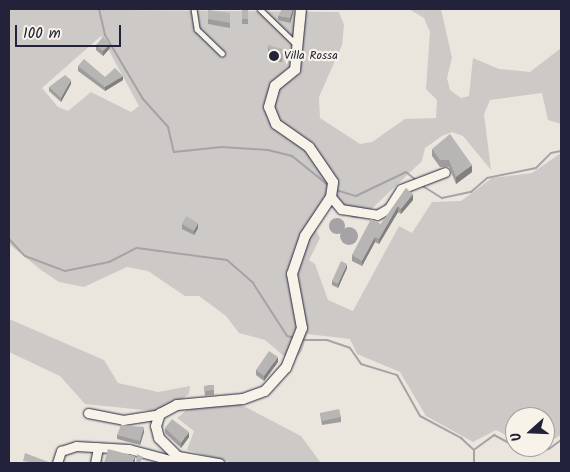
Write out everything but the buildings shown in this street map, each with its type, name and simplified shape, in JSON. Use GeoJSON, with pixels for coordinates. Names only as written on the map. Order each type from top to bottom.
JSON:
{"type":"FeatureCollection","features":[{"type":"Feature","properties":{"kind":"street"},"geometry":{"type":"LineString","coordinates":[[301,9],[300,48],[295,70],[275,86],[270,116],[318,156],[341,209],[377,215],[389,208],[401,189],[444,172]]}},
{"type":"Feature","properties":{"kind":"street"},"geometry":{"type":"LineString","coordinates":[[88,413],[123,420],[160,414],[177,405],[252,397],[274,382],[295,351],[302,328],[292,274],[306,236],[332,190]]}},
{"type":"Feature","properties":{"kind":"street"},"geometry":{"type":"LineString","coordinates":[[160,414],[156,426],[159,438],[181,460]]}},
{"type":"Feature","properties":{"kind":"street"},"geometry":{"type":"LineString","coordinates":[[57,463],[64,449],[98,447],[146,453],[170,460],[219,463]]}},
{"type":"Feature","properties":{"kind":"street"},"geometry":{"type":"LineString","coordinates":[[95,463],[98,447]]}},
{"type":"Feature","properties":{"kind":"street"},"geometry":{"type":"LineString","coordinates":[[144,463],[146,453]]}},
{"type":"Feature","properties":{"kind":"lane"},"geometry":{"type":"LineString","coordinates":[[194,9],[197,30],[222,53]]}},
{"type":"Feature","properties":{"kind":"lane"},"geometry":{"type":"LineString","coordinates":[[260,9],[300,48]]}},
{"type":"Feature","properties":{"kind":"shaded area"},"geometry":{"type":"Polygon","coordinates":[[[9,9],[339,12],[344,25],[342,45],[319,97],[320,118],[360,144],[372,142],[405,119],[436,118],[437,100],[426,89],[430,32],[424,18],[409,9],[441,9],[452,58],[447,78],[450,90],[461,98],[469,96],[473,58],[499,69],[530,72],[561,48],[561,124],[548,120],[542,93],[490,100],[484,114],[491,170],[463,136],[452,132],[442,136],[425,148],[422,161],[362,218],[353,218],[329,206],[314,226],[320,238],[309,260],[315,264],[328,300],[353,311],[399,226],[412,233],[432,202],[461,201],[492,178],[532,173],[561,153],[561,435],[555,438],[555,407],[505,407],[505,435],[496,430],[473,442],[426,416],[400,372],[357,354],[350,339],[307,334],[302,351],[292,363],[265,340],[239,333],[226,316],[199,296],[185,296],[148,271],[127,267],[84,287],[59,282],[9,244],[9,9]],[[101,36],[42,88],[58,107],[68,111],[91,92],[131,112],[139,106],[101,36]]]}},
{"type":"Feature","properties":{"kind":"shaded area"},"geometry":{"type":"Polygon","coordinates":[[[337,218],[343,220],[345,226],[343,232],[337,234],[331,232],[329,226],[331,220],[337,218]]]}},
{"type":"Feature","properties":{"kind":"shaded area"},"geometry":{"type":"Polygon","coordinates":[[[349,227],[355,230],[358,236],[355,242],[349,245],[343,242],[340,236],[343,230],[349,227]]]}},
{"type":"Feature","properties":{"kind":"shaded area"},"geometry":{"type":"Polygon","coordinates":[[[9,319],[104,360],[118,383],[158,392],[190,386],[189,394],[163,412],[85,404],[60,376],[9,352],[9,319]]]}},
{"type":"Feature","properties":{"kind":"shaded area"},"geometry":{"type":"Polygon","coordinates":[[[232,400],[301,436],[321,463],[233,463],[187,450],[194,431],[177,418],[187,410],[232,400]]]}},
{"type":"Feature","properties":{"kind":"waterway"},"geometry":{"type":"LineString","coordinates":[[99,9],[105,35],[143,99],[168,127],[174,152],[222,147],[268,150],[292,156],[328,185]]}},
{"type":"Feature","properties":{"kind":"waterway"},"geometry":{"type":"LineString","coordinates":[[421,185],[442,198],[471,192],[487,178],[536,168],[551,153],[561,151]]}},
{"type":"Feature","properties":{"kind":"waterway"},"geometry":{"type":"LineString","coordinates":[[336,190],[356,196],[406,172],[416,180]]}},
{"type":"Feature","properties":{"kind":"waterway"},"geometry":{"type":"LineString","coordinates":[[9,239],[25,256],[65,271],[109,262],[137,248],[227,260],[253,283],[287,336],[295,338]]}},
{"type":"Feature","properties":{"kind":"waterway"},"geometry":{"type":"LineString","coordinates":[[302,340],[327,340],[350,348],[361,364],[397,375],[420,416],[461,438],[474,450],[474,463]]}},
{"type":"Feature","properties":{"kind":"waterway"},"geometry":{"type":"LineString","coordinates":[[475,449],[494,435],[505,441]]}},
{"type":"Feature","properties":{"kind":"waterway"},"geometry":{"type":"LineString","coordinates":[[555,444],[561,440]]}},
{"type":"Feature","properties":{"kind":"place","name":"Villa Rossa"},"geometry":{"type":"Point","coordinates":[274,56]}}]}
